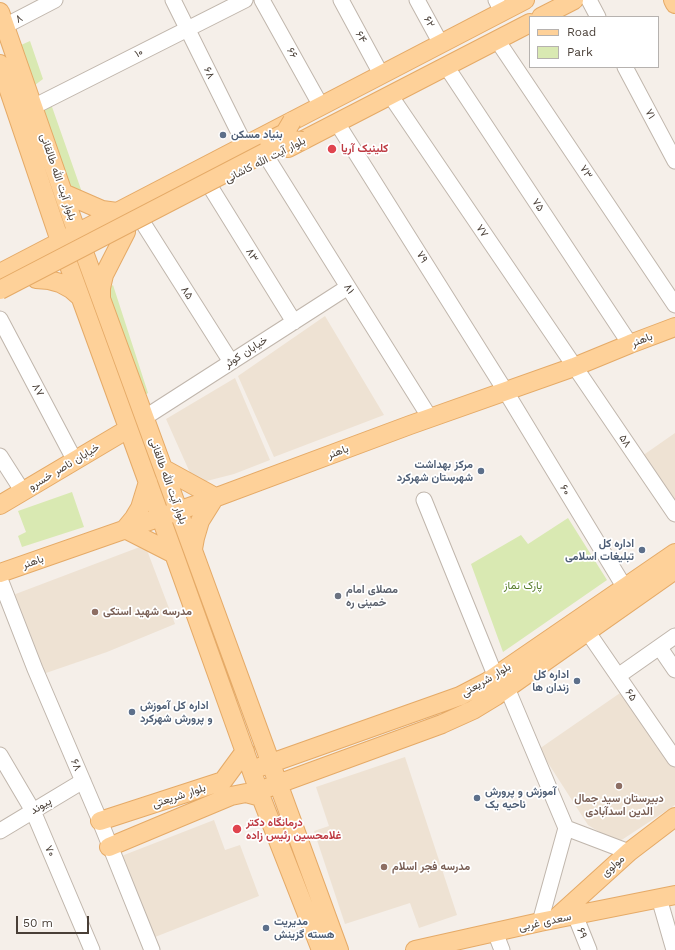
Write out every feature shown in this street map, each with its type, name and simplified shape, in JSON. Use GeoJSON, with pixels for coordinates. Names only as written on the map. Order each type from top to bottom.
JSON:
{"type":"FeatureCollection","features":[{"type":"Feature","properties":{"kind":"main road","name":"بلوار آیت الله کاشانی"},"geometry":{"type":"LineString","coordinates":[[0,273],[440,44],[499,6],[525,0]]}},
{"type":"Feature","properties":{"kind":"main road"},"geometry":{"type":"LineString","coordinates":[[543,16],[574,0]]}},
{"type":"Feature","properties":{"kind":"main road"},"geometry":{"type":"LineString","coordinates":[[673,0],[675,4]]}},
{"type":"Feature","properties":{"kind":"main road","name":"بلوار آیت الله طالقانی"},"geometry":{"type":"LineString","coordinates":[[3,19],[100,297],[339,950]]}},
{"type":"Feature","properties":{"kind":"main road","name":"بلوار آیت الله کاشانی"},"geometry":{"type":"LineString","coordinates":[[0,298],[529,24]]}},
{"type":"Feature","properties":{"kind":"main road","name":"بلوار آیت الله طالقانی"},"geometry":{"type":"LineString","coordinates":[[0,64],[5,93],[39,180],[67,263],[161,517],[260,794],[318,945]]}},
{"type":"Feature","properties":{"kind":"main road"},"geometry":{"type":"LineString","coordinates":[[0,280],[285,133],[292,121]]}},
{"type":"Feature","properties":{"kind":"main road"},"geometry":{"type":"LineString","coordinates":[[0,290],[289,140],[302,141]]}},
{"type":"Feature","properties":{"kind":"main road"},"geometry":{"type":"LineString","coordinates":[[39,180],[56,173]]}},
{"type":"Feature","properties":{"kind":"main road"},"geometry":{"type":"LineString","coordinates":[[63,193],[102,210],[117,212]]}},
{"type":"Feature","properties":{"kind":"main road"},"geometry":{"type":"LineString","coordinates":[[26,259],[44,236],[48,222],[48,206]]}},
{"type":"Feature","properties":{"kind":"main road"},"geometry":{"type":"LineString","coordinates":[[100,297],[104,275],[126,232]]}},
{"type":"Feature","properties":{"kind":"main road"},"geometry":{"type":"LineString","coordinates":[[36,279],[60,283],[71,289],[79,296]]}},
{"type":"Feature","properties":{"kind":"main road","name":"باهنر"},"geometry":{"type":"LineString","coordinates":[[0,573],[161,517],[430,418],[506,392],[675,327]]}},
{"type":"Feature","properties":{"kind":"main road","name":"خیابان ناصر خسرو"},"geometry":{"type":"LineString","coordinates":[[0,505],[128,429]]}},
{"type":"Feature","properties":{"kind":"main road"},"geometry":{"type":"LineString","coordinates":[[164,469],[215,497],[200,522],[194,538],[193,549]]}},
{"type":"Feature","properties":{"kind":"main road"},"geometry":{"type":"LineString","coordinates":[[148,482],[140,508],[126,529],[174,554]]}},
{"type":"Feature","properties":{"kind":"main road","name":"بلوار شریعتی"},"geometry":{"type":"LineString","coordinates":[[100,822],[127,813],[227,789],[246,794],[260,794],[278,784],[442,724],[473,710],[501,682],[625,588],[675,553]]}},
{"type":"Feature","properties":{"kind":"main road","name":"بلوار شریعتی"},"geometry":{"type":"LineString","coordinates":[[252,769],[460,696],[486,682],[501,682],[587,631],[675,570]]}},
{"type":"Feature","properties":{"kind":"main road"},"geometry":{"type":"LineString","coordinates":[[227,789],[245,751]]}},
{"type":"Feature","properties":{"kind":"main road","name":"بلوار شریعتی"},"geometry":{"type":"LineString","coordinates":[[109,846],[136,836],[227,789]]}},
{"type":"Feature","properties":{"kind":"main road"},"geometry":{"type":"LineString","coordinates":[[127,813],[122,816],[120,829],[126,836],[136,836]]}},
{"type":"Feature","properties":{"kind":"main road","name":"مولوی"},"geometry":{"type":"LineString","coordinates":[[548,921],[629,852],[675,817]]}},
{"type":"Feature","properties":{"kind":"main road","name":"سعدی غربی"},"geometry":{"type":"LineString","coordinates":[[415,950],[437,948],[495,932],[667,897]]}},
{"type":"Feature","properties":{"kind":"main road"},"geometry":{"type":"LineString","coordinates":[[332,928],[351,950]]}},
{"type":"Feature","properties":{"kind":"street","name":"۸"},"geometry":{"type":"LineString","coordinates":[[3,19],[54,0]]}},
{"type":"Feature","properties":{"kind":"street","name":"۶۸"},"geometry":{"type":"LineString","coordinates":[[173,0],[244,146]]}},
{"type":"Feature","properties":{"kind":"street","name":"۱۰"},"geometry":{"type":"LineString","coordinates":[[33,107],[245,0]]}},
{"type":"Feature","properties":{"kind":"street","name":"۶۶"},"geometry":{"type":"LineString","coordinates":[[262,0],[321,106]]}},
{"type":"Feature","properties":{"kind":"street","name":"۶۴"},"geometry":{"type":"LineString","coordinates":[[341,0],[381,74]]}},
{"type":"Feature","properties":{"kind":"street","name":"۶۲"},"geometry":{"type":"LineString","coordinates":[[417,0],[440,44]]}},
{"type":"Feature","properties":{"kind":"street"},"geometry":{"type":"LineString","coordinates":[[589,0],[597,16]]}},
{"type":"Feature","properties":{"kind":"street","name":"۷۳"},"geometry":{"type":"LineString","coordinates":[[497,40],[675,305]]}},
{"type":"Feature","properties":{"kind":"street","name":"۷۵"},"geometry":{"type":"LineString","coordinates":[[446,66],[630,344]]}},
{"type":"Feature","properties":{"kind":"street","name":"۷۱"},"geometry":{"type":"LineString","coordinates":[[626,68],[675,161]]}},
{"type":"Feature","properties":{"kind":"street","name":"۷۷"},"geometry":{"type":"LineString","coordinates":[[390,95],[574,367]]}},
{"type":"Feature","properties":{"kind":"street","name":"۷۹"},"geometry":{"type":"LineString","coordinates":[[337,123],[506,392]]}},
{"type":"Feature","properties":{"kind":"street","name":"۸۱"},"geometry":{"type":"LineString","coordinates":[[268,159],[430,418]]}},
{"type":"Feature","properties":{"kind":"street","name":"۸۳"},"geometry":{"type":"LineString","coordinates":[[211,188],[294,322]]}},
{"type":"Feature","properties":{"kind":"street","name":"۸۵"},"geometry":{"type":"LineString","coordinates":[[143,224],[231,362]]}},
{"type":"Feature","properties":{"kind":"street","name":"خیابان کوثر"},"geometry":{"type":"LineString","coordinates":[[144,418],[348,287]]}},
{"type":"Feature","properties":{"kind":"street","name":"۸۷"},"geometry":{"type":"LineString","coordinates":[[0,319],[76,461]]}},
{"type":"Feature","properties":{"kind":"street","name":"۵۸"},"geometry":{"type":"LineString","coordinates":[[574,367],[675,514]]}},
{"type":"Feature","properties":{"kind":"street","name":"۶۰"},"geometry":{"type":"LineString","coordinates":[[506,392],[625,588]]}},
{"type":"Feature","properties":{"kind":"street"},"geometry":{"type":"LineString","coordinates":[[0,456],[23,492]]}},
{"type":"Feature","properties":{"kind":"street"},"geometry":{"type":"LineString","coordinates":[[424,500],[501,682],[566,828],[548,921]]}},
{"type":"Feature","properties":{"kind":"street","name":"۶۸"},"geometry":{"type":"LineString","coordinates":[[0,579],[152,950]]}},
{"type":"Feature","properties":{"kind":"street","name":"۶۵"},"geometry":{"type":"LineString","coordinates":[[587,631],[675,759]]}},
{"type":"Feature","properties":{"kind":"street"},"geometry":{"type":"LineString","coordinates":[[618,676],[660,648],[675,636]]}},
{"type":"Feature","properties":{"kind":"street"},"geometry":{"type":"LineString","coordinates":[[660,648],[675,670]]}},
{"type":"Feature","properties":{"kind":"street","name":"۷۰"},"geometry":{"type":"LineString","coordinates":[[0,755],[33,812],[92,950]]}},
{"type":"Feature","properties":{"kind":"street","name":"پیوند"},"geometry":{"type":"LineString","coordinates":[[0,831],[83,781]]}},
{"type":"Feature","properties":{"kind":"street"},"geometry":{"type":"LineString","coordinates":[[566,828],[629,852]]}},
{"type":"Feature","properties":{"kind":"street"},"geometry":{"type":"LineString","coordinates":[[667,897],[674,950]]}},
{"type":"Feature","properties":{"kind":"street","name":"۶۹"},"geometry":{"type":"LineString","coordinates":[[575,915],[588,950]]}},
{"type":"Feature","properties":{"kind":"street"},"geometry":{"type":"LineString","coordinates":[[495,932],[502,950]]}},
{"type":"Feature","properties":{"kind":"shaded area"},"geometry":{"type":"Polygon","coordinates":[[[325,316],[384,415],[274,457],[238,376],[325,316]]]}},
{"type":"Feature","properties":{"kind":"shaded area"},"geometry":{"type":"Polygon","coordinates":[[[235,378],[270,460],[234,474],[195,484],[166,419],[235,378]]]}},
{"type":"Feature","properties":{"kind":"shaded area"},"geometry":{"type":"Polygon","coordinates":[[[675,433],[675,503],[642,456],[675,433]]]}},
{"type":"Feature","properties":{"kind":"shaded area","name":"مدرسه شهید استکی"},"geometry":{"type":"Polygon","coordinates":[[[145,545],[175,624],[107,652],[43,674],[13,595],[145,545]]]}},
{"type":"Feature","properties":{"kind":"shaded area","name":"دبیرستان سید جمال الدین اسدآبادی"},"geometry":{"type":"Polygon","coordinates":[[[623,691],[675,766],[675,805],[617,843],[588,825],[539,749],[623,691]]]}},
{"type":"Feature","properties":{"kind":"shaded area","name":"مدرسه فجر اسلام"},"geometry":{"type":"Polygon","coordinates":[[[405,757],[457,915],[419,928],[410,903],[345,924],[314,831],[329,826],[316,787],[405,757]]]}},
{"type":"Feature","properties":{"kind":"shaded area"},"geometry":{"type":"Polygon","coordinates":[[[214,820],[225,850],[240,845],[259,896],[150,939],[119,857],[214,820]]]}},
{"type":"Feature","properties":{"kind":"green space"},"geometry":{"type":"Polygon","coordinates":[[[30,41],[43,79],[35,85],[21,45],[30,41]]]}},
{"type":"Feature","properties":{"kind":"green space"},"geometry":{"type":"Polygon","coordinates":[[[51,104],[84,198],[68,191],[41,110],[51,104]]]}},
{"type":"Feature","properties":{"kind":"green space"},"geometry":{"type":"Polygon","coordinates":[[[113,285],[148,393],[140,398],[104,291],[113,285]]]}},
{"type":"Feature","properties":{"kind":"green space"},"geometry":{"type":"Polygon","coordinates":[[[72,492],[84,527],[22,547],[18,536],[26,532],[18,511],[72,492]]]}},
{"type":"Feature","properties":{"kind":"green space","name":"پارک نماز"},"geometry":{"type":"Polygon","coordinates":[[[568,518],[607,580],[503,652],[471,564],[521,535],[528,544],[568,518]]]}},
{"type":"Feature","properties":{"kind":"place","name":"بنیاد مسکن"},"geometry":{"type":"Point","coordinates":[223,135]}},
{"type":"Feature","properties":{"kind":"place","name":"کلینیک آریا"},"geometry":{"type":"Point","coordinates":[332,149]}},
{"type":"Feature","properties":{"kind":"place","name":"مرکز بهداشت شهرستان شهرکرد"},"geometry":{"type":"Point","coordinates":[481,471]}},
{"type":"Feature","properties":{"kind":"place","name":"اداره کل تبلیغات اسلامی"},"geometry":{"type":"Point","coordinates":[642,550]}},
{"type":"Feature","properties":{"kind":"place","name":"مصلای امام خمینی ره"},"geometry":{"type":"Point","coordinates":[338,596]}},
{"type":"Feature","properties":{"kind":"place","name":"مدرسه شهید استکی"},"geometry":{"type":"Point","coordinates":[95,612]}},
{"type":"Feature","properties":{"kind":"place","name":"اداره کل زندان ها"},"geometry":{"type":"Point","coordinates":[577,681]}},
{"type":"Feature","properties":{"kind":"place","name":"اداره کل آموزش و پرورش شهرکرد"},"geometry":{"type":"Point","coordinates":[132,712]}},
{"type":"Feature","properties":{"kind":"place","name":"دبیرستان سید جمال الدین اسدآبادی"},"geometry":{"type":"Point","coordinates":[619,786]}},
{"type":"Feature","properties":{"kind":"place","name":"آموزش و پرورش ناحیه یک"},"geometry":{"type":"Point","coordinates":[477,798]}},
{"type":"Feature","properties":{"kind":"place","name":"درمانگاه دکتر غلامحسین رئیس زاده"},"geometry":{"type":"Point","coordinates":[237,829]}},
{"type":"Feature","properties":{"kind":"place","name":"مدرسه فجر اسلام"},"geometry":{"type":"Point","coordinates":[384,867]}},
{"type":"Feature","properties":{"kind":"place","name":"مدیریت هسته گزینش"},"geometry":{"type":"Point","coordinates":[266,928]}}]}
